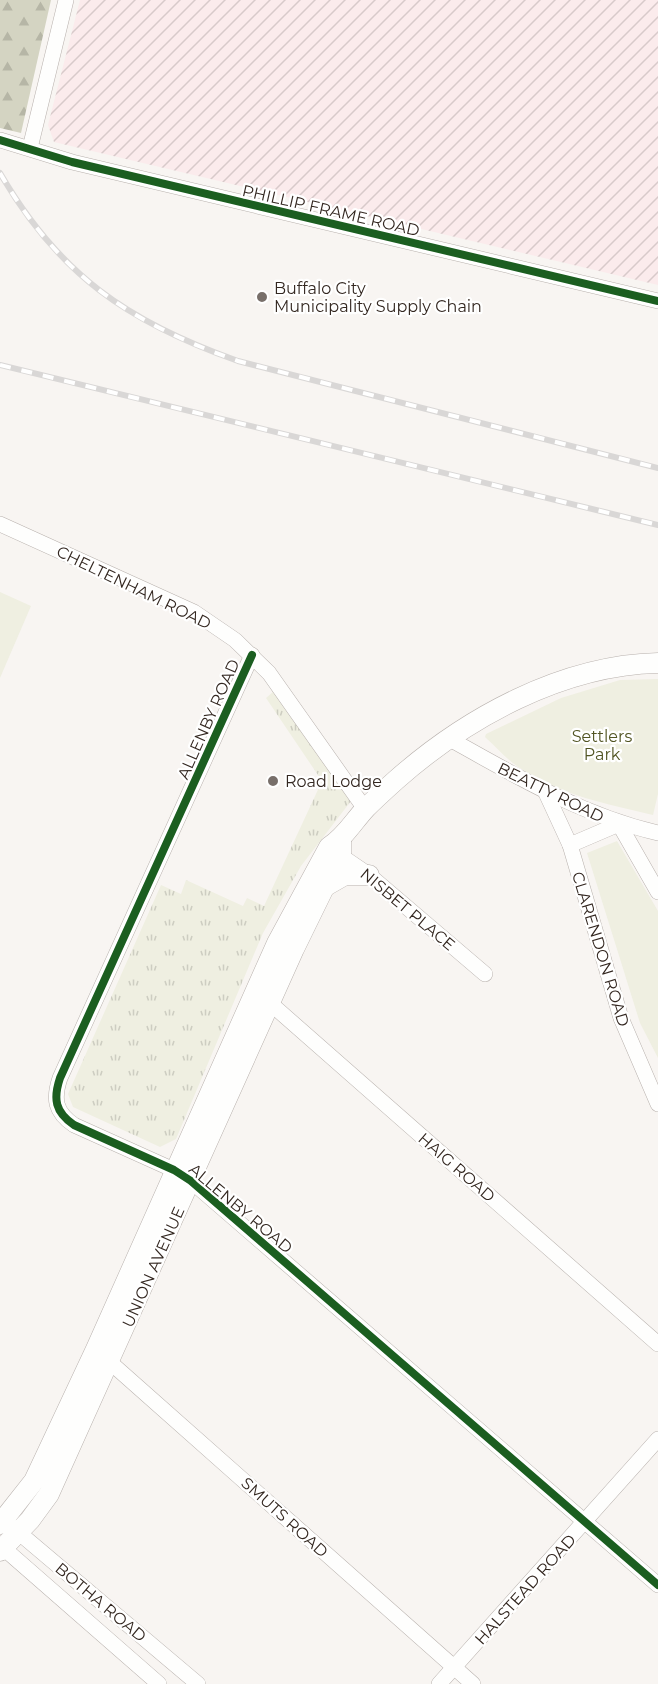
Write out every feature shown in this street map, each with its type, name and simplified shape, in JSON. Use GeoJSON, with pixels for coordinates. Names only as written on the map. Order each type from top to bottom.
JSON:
{"type":"FeatureCollection","features":[{"type":"Feature","properties":{"kind":"main road","name":"UNION AVENUE"},"geometry":{"type":"LineString","coordinates":[[1,1548],[8,1525],[103,1356],[191,1181],[263,996],[277,942],[337,846],[365,809],[423,756],[448,738],[507,705],[551,686],[609,669],[658,663]]}},
{"type":"Feature","properties":{"kind":"main road","name":"UNION AVENUE"},"geometry":{"type":"LineString","coordinates":[[103,1356],[174,1170],[263,996],[323,888],[337,846]]}},
{"type":"Feature","properties":{"kind":"main road"},"geometry":{"type":"LineString","coordinates":[[323,888],[345,875],[369,875]]}},
{"type":"Feature","properties":{"kind":"street"},"geometry":{"type":"LineString","coordinates":[[25,147],[66,0]]}},
{"type":"Feature","properties":{"kind":"street","name":"PHILLIP FRAME ROAD"},"geometry":{"type":"LineString","coordinates":[[0,140],[72,162],[658,301]]}},
{"type":"Feature","properties":{"kind":"street","name":"CHELTENHAM ROAD"},"geometry":{"type":"LineString","coordinates":[[0,524],[194,612],[218,627],[252,655],[269,673],[365,809]]}},
{"type":"Feature","properties":{"kind":"street","name":"ALLENBY ROAD"},"geometry":{"type":"LineString","coordinates":[[252,655],[54,1095],[62,1117],[74,1125],[174,1170],[191,1181],[586,1520],[658,1585]]}},
{"type":"Feature","properties":{"kind":"street","name":"BEATTY ROAD"},"geometry":{"type":"LineString","coordinates":[[448,738],[546,793],[619,824],[658,833]]}},
{"type":"Feature","properties":{"kind":"street","name":"CLARENDON ROAD"},"geometry":{"type":"LineString","coordinates":[[546,793],[570,844],[621,1018],[658,1104]]}},
{"type":"Feature","properties":{"kind":"street"},"geometry":{"type":"LineString","coordinates":[[570,844],[619,824],[658,891]]}},
{"type":"Feature","properties":{"kind":"street","name":"NISBET PLACE"},"geometry":{"type":"LineString","coordinates":[[337,846],[485,974]]}},
{"type":"Feature","properties":{"kind":"street","name":"HAIG ROAD"},"geometry":{"type":"LineString","coordinates":[[263,996],[658,1344]]}},
{"type":"Feature","properties":{"kind":"street","name":"SMUTS ROAD"},"geometry":{"type":"LineString","coordinates":[[103,1356],[473,1684]]}},
{"type":"Feature","properties":{"kind":"street","name":"HALSTEAD ROAD"},"geometry":{"type":"LineString","coordinates":[[439,1684],[658,1439]]}},
{"type":"Feature","properties":{"kind":"street","name":"BOTHA ROAD"},"geometry":{"type":"LineString","coordinates":[[8,1525],[198,1684]]}},
{"type":"Feature","properties":{"kind":"street","name":"BOTHA ROAD"},"geometry":{"type":"LineString","coordinates":[[1,1548],[159,1684]]}},
{"type":"Feature","properties":{"kind":"shaded area"},"geometry":{"type":"Polygon","coordinates":[[[80,0],[658,0],[658,285],[54,142],[48,125],[80,0]]]}},
{"type":"Feature","properties":{"kind":"green space"},"geometry":{"type":"Polygon","coordinates":[[[0,0],[51,0],[21,133],[0,128],[0,0]]]}},
{"type":"Feature","properties":{"kind":"green space"},"geometry":{"type":"Polygon","coordinates":[[[0,592],[31,606],[0,678],[0,592]]]}},
{"type":"Feature","properties":{"kind":"green space","name":"Settlers Park"},"geometry":{"type":"Polygon","coordinates":[[[658,679],[658,794],[653,815],[570,793],[538,779],[518,767],[485,737],[486,734],[561,698],[620,680],[658,679]]]}},
{"type":"Feature","properties":{"kind":"green space"},"geometry":{"type":"Polygon","coordinates":[[[274,691],[351,801],[301,866],[263,933],[176,1139],[160,1147],[73,1107],[68,1094],[161,885],[181,894],[186,880],[243,906],[247,898],[264,906],[322,781],[266,698],[274,691]]]}},
{"type":"Feature","properties":{"kind":"green space"},"geometry":{"type":"Polygon","coordinates":[[[617,841],[658,911],[658,1058],[640,1023],[587,853],[617,841]]]}},
{"type":"Feature","properties":{"kind":"railway"},"geometry":{"type":"LineString","coordinates":[[0,173],[23,209],[72,267],[100,291],[163,330],[238,361],[658,468]]}},
{"type":"Feature","properties":{"kind":"railway"},"geometry":{"type":"LineString","coordinates":[[0,365],[658,525]]}},
{"type":"Feature","properties":{"kind":"cycle path"},"geometry":{"type":"LineString","coordinates":[[0,140],[72,162],[658,301]]}},
{"type":"Feature","properties":{"kind":"cycle path"},"geometry":{"type":"LineString","coordinates":[[252,655],[60,1078],[56,1099],[59,1110],[74,1125],[174,1170],[191,1181],[658,1585]]}},
{"type":"Feature","properties":{"kind":"place","name":"Buffalo City Municipality Supply Chain"},"geometry":{"type":"Point","coordinates":[262,297]}},
{"type":"Feature","properties":{"kind":"place","name":"Road Lodge"},"geometry":{"type":"Point","coordinates":[273,781]}}]}
